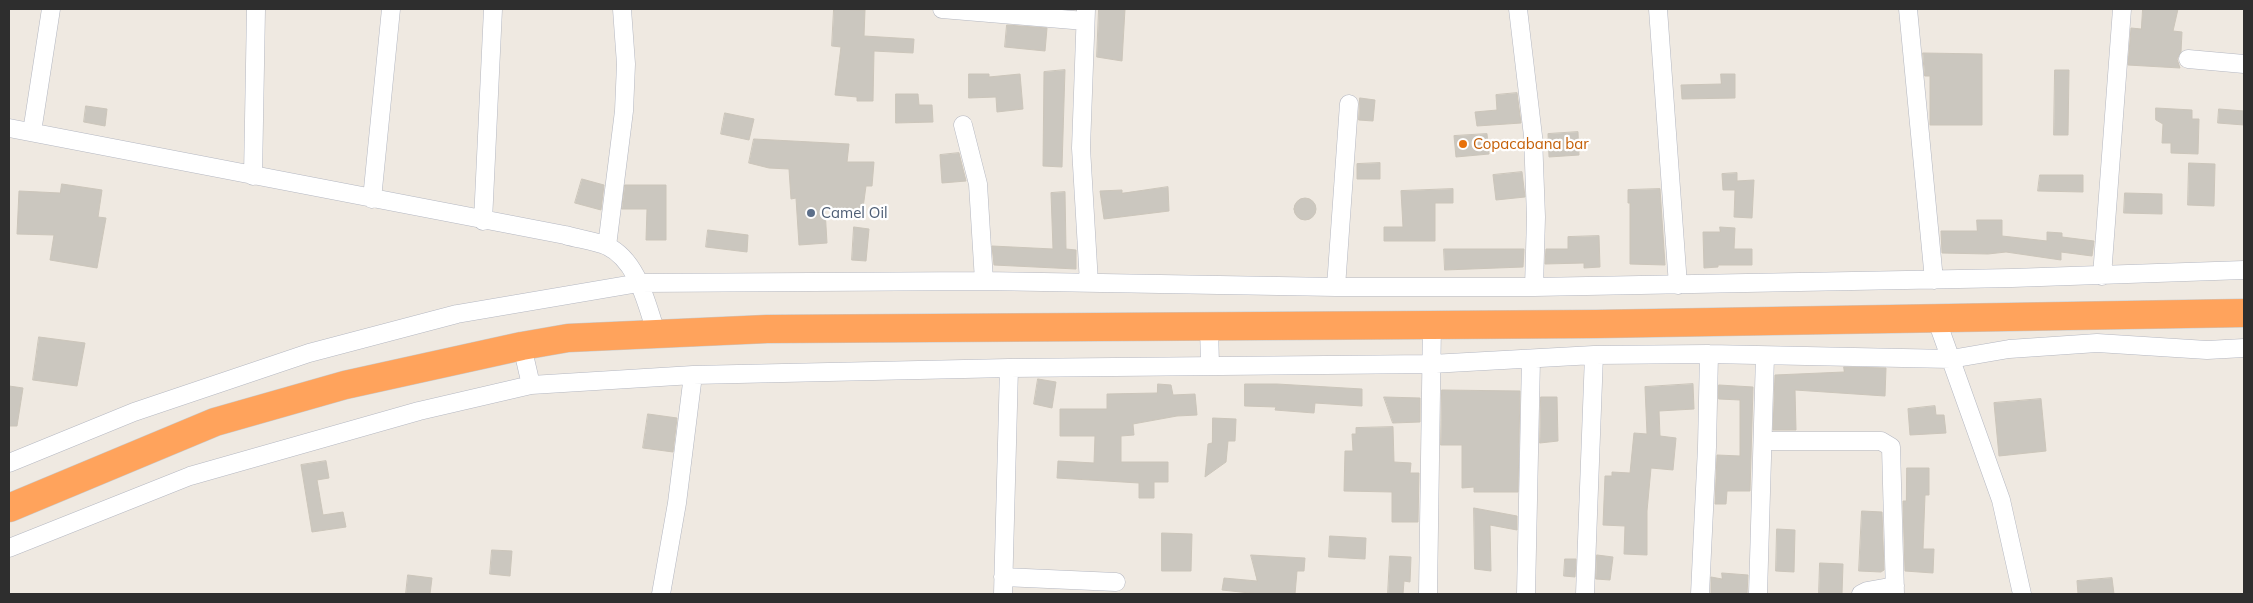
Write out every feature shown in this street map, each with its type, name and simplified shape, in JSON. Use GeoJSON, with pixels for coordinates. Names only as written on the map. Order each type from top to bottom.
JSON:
{"type":"FeatureCollection","features":[{"type":"Feature","properties":{"kind":"highway"},"geometry":{"type":"LineString","coordinates":[[9,508],[215,422],[345,385],[522,346],[568,338],[656,332],[767,328],[1432,324],[2244,313]]}},
{"type":"Feature","properties":{"kind":"street"},"geometry":{"type":"LineString","coordinates":[[32,132],[51,9]]}},
{"type":"Feature","properties":{"kind":"street"},"geometry":{"type":"LineString","coordinates":[[252,176],[256,9]]}},
{"type":"Feature","properties":{"kind":"street"},"geometry":{"type":"LineString","coordinates":[[372,199],[391,9]]}},
{"type":"Feature","properties":{"kind":"street"},"geometry":{"type":"LineString","coordinates":[[483,221],[492,9]]}},
{"type":"Feature","properties":{"kind":"street"},"geometry":{"type":"LineString","coordinates":[[607,246],[624,110],[626,64],[622,9]]}},
{"type":"Feature","properties":{"kind":"street"},"geometry":{"type":"LineString","coordinates":[[942,9],[1086,15],[1081,148],[1089,283]]}},
{"type":"Feature","properties":{"kind":"street"},"geometry":{"type":"LineString","coordinates":[[1518,9],[1533,136],[1536,218],[1534,287]]}},
{"type":"Feature","properties":{"kind":"street"},"geometry":{"type":"LineString","coordinates":[[1658,9],[1678,285]]}},
{"type":"Feature","properties":{"kind":"street"},"geometry":{"type":"LineString","coordinates":[[1908,9],[1934,280]]}},
{"type":"Feature","properties":{"kind":"street"},"geometry":{"type":"LineString","coordinates":[[2102,276],[2122,9]]}},
{"type":"Feature","properties":{"kind":"street"},"geometry":{"type":"LineString","coordinates":[[2188,59],[2244,64]]}},
{"type":"Feature","properties":{"kind":"street"},"geometry":{"type":"LineString","coordinates":[[1336,288],[1348,104]]}},
{"type":"Feature","properties":{"kind":"street"},"geometry":{"type":"LineString","coordinates":[[963,125],[978,184],[984,281]]}},
{"type":"Feature","properties":{"kind":"street"},"geometry":{"type":"LineString","coordinates":[[9,128],[483,221],[566,235],[607,246],[620,256],[639,282],[656,332]]}},
{"type":"Feature","properties":{"kind":"street"},"geometry":{"type":"LineString","coordinates":[[9,463],[134,412],[309,353],[456,314],[639,282],[984,281],[1336,288],[1534,287],[2102,276],[2244,270]]}},
{"type":"Feature","properties":{"kind":"street"},"geometry":{"type":"LineString","coordinates":[[1936,318],[2001,500],[2022,594]]}},
{"type":"Feature","properties":{"kind":"street"},"geometry":{"type":"LineString","coordinates":[[1428,594],[1432,324]]}},
{"type":"Feature","properties":{"kind":"street"},"geometry":{"type":"LineString","coordinates":[[1209,326],[1210,366]]}},
{"type":"Feature","properties":{"kind":"street"},"geometry":{"type":"LineString","coordinates":[[9,548],[190,476],[419,411],[532,385],[693,375],[1009,368],[1430,364],[1594,355],[1709,354],[1950,359],[2008,350],[2097,343],[2207,350],[2244,348]]}},
{"type":"Feature","properties":{"kind":"street"},"geometry":{"type":"LineString","coordinates":[[522,346],[532,385]]}},
{"type":"Feature","properties":{"kind":"street"},"geometry":{"type":"LineString","coordinates":[[1700,594],[1709,354]]}},
{"type":"Feature","properties":{"kind":"street"},"geometry":{"type":"LineString","coordinates":[[1585,594],[1594,355]]}},
{"type":"Feature","properties":{"kind":"street"},"geometry":{"type":"LineString","coordinates":[[1758,594],[1765,356]]}},
{"type":"Feature","properties":{"kind":"street"},"geometry":{"type":"LineString","coordinates":[[1526,594],[1531,359]]}},
{"type":"Feature","properties":{"kind":"street"},"geometry":{"type":"LineString","coordinates":[[1003,594],[1009,368]]}},
{"type":"Feature","properties":{"kind":"street"},"geometry":{"type":"LineString","coordinates":[[662,594],[678,493],[693,375]]}},
{"type":"Feature","properties":{"kind":"street"},"geometry":{"type":"LineString","coordinates":[[1763,441],[1881,441],[1891,447],[1894,590],[1867,591],[1861,594]]}},
{"type":"Feature","properties":{"kind":"street"},"geometry":{"type":"LineString","coordinates":[[1003,576],[1116,582]]}},
{"type":"Feature","properties":{"kind":"building"},"geometry":{"type":"Polygon","coordinates":[[[834,9],[865,10],[864,36],[914,39],[913,53],[874,51],[873,101],[857,101],[857,97],[835,95],[841,47],[832,46],[834,9]]]}},
{"type":"Feature","properties":{"kind":"building"},"geometry":{"type":"Polygon","coordinates":[[[1099,9],[1125,9],[1122,61],[1097,57],[1099,9]]]}},
{"type":"Feature","properties":{"kind":"building"},"geometry":{"type":"Polygon","coordinates":[[[2143,9],[2178,9],[2173,31],[2182,32],[2181,52],[2177,59],[2180,68],[2128,65],[2131,28],[2141,29],[2143,9]]]}},
{"type":"Feature","properties":{"kind":"building"},"geometry":{"type":"Polygon","coordinates":[[[1007,25],[1047,28],[1045,51],[1005,47],[1007,25]]]}},
{"type":"Feature","properties":{"kind":"building"},"geometry":{"type":"Polygon","coordinates":[[[1923,53],[1982,54],[1982,125],[1930,125],[1930,76],[1925,76],[1923,53]]]}},
{"type":"Feature","properties":{"kind":"building"},"geometry":{"type":"Polygon","coordinates":[[[1065,70],[1062,167],[1043,166],[1044,72],[1065,70]]]}},
{"type":"Feature","properties":{"kind":"building"},"geometry":{"type":"Polygon","coordinates":[[[2055,70],[2069,70],[2068,135],[2054,135],[2055,70]]]}},
{"type":"Feature","properties":{"kind":"building"},"geometry":{"type":"Polygon","coordinates":[[[969,74],[989,74],[989,77],[1020,74],[1023,109],[997,112],[996,97],[969,98],[969,74]]]}},
{"type":"Feature","properties":{"kind":"building"},"geometry":{"type":"Polygon","coordinates":[[[1721,74],[1735,74],[1735,98],[1682,99],[1681,85],[1721,84],[1721,74]]]}},
{"type":"Feature","properties":{"kind":"building"},"geometry":{"type":"Polygon","coordinates":[[[1517,93],[1521,123],[1477,126],[1475,112],[1497,110],[1496,95],[1517,93]]]}},
{"type":"Feature","properties":{"kind":"building"},"geometry":{"type":"Polygon","coordinates":[[[896,94],[918,94],[919,105],[932,105],[933,122],[896,123],[896,94]]]}},
{"type":"Feature","properties":{"kind":"building"},"geometry":{"type":"Polygon","coordinates":[[[1360,98],[1375,100],[1373,121],[1359,120],[1360,98]]]}},
{"type":"Feature","properties":{"kind":"building"},"geometry":{"type":"Polygon","coordinates":[[[86,106],[107,109],[105,126],[84,122],[86,106]]]}},
{"type":"Feature","properties":{"kind":"building"},"geometry":{"type":"Polygon","coordinates":[[[2156,108],[2192,110],[2192,119],[2199,119],[2198,154],[2171,153],[2171,143],[2162,143],[2163,124],[2156,120],[2156,108]]]}},
{"type":"Feature","properties":{"kind":"building"},"geometry":{"type":"Polygon","coordinates":[[[2219,109],[2244,111],[2244,125],[2218,123],[2219,109]]]}},
{"type":"Feature","properties":{"kind":"building"},"geometry":{"type":"Polygon","coordinates":[[[725,113],[754,119],[749,140],[721,134],[725,113]]]}},
{"type":"Feature","properties":{"kind":"building"},"geometry":{"type":"Polygon","coordinates":[[[1578,132],[1579,155],[1549,157],[1548,134],[1578,132]]]}},
{"type":"Feature","properties":{"kind":"building"},"geometry":{"type":"Polygon","coordinates":[[[1487,134],[1489,154],[1456,157],[1454,136],[1487,134]]]}},
{"type":"Feature","properties":{"kind":"building"},"geometry":{"type":"Polygon","coordinates":[[[754,139],[849,144],[847,162],[874,162],[872,186],[866,186],[862,215],[825,209],[827,243],[799,245],[796,198],[791,199],[789,169],[769,168],[749,163],[754,139]]]}},
{"type":"Feature","properties":{"kind":"building"},"geometry":{"type":"Polygon","coordinates":[[[959,153],[966,181],[942,183],[940,155],[959,153]]]}},
{"type":"Feature","properties":{"kind":"building"},"geometry":{"type":"Polygon","coordinates":[[[1380,163],[1380,179],[1357,179],[1357,164],[1380,163]]]}},
{"type":"Feature","properties":{"kind":"building"},"geometry":{"type":"Polygon","coordinates":[[[2189,163],[2215,164],[2214,206],[2188,205],[2189,163]]]}},
{"type":"Feature","properties":{"kind":"building"},"geometry":{"type":"Polygon","coordinates":[[[1522,172],[1525,197],[1496,200],[1493,175],[1522,172]]]}},
{"type":"Feature","properties":{"kind":"building"},"geometry":{"type":"Polygon","coordinates":[[[1737,173],[1737,181],[1754,180],[1752,218],[1734,217],[1735,190],[1723,190],[1722,174],[1737,173]]]}},
{"type":"Feature","properties":{"kind":"building"},"geometry":{"type":"Polygon","coordinates":[[[2040,175],[2083,175],[2083,192],[2038,191],[2040,175]]]}},
{"type":"Feature","properties":{"kind":"building"},"geometry":{"type":"Polygon","coordinates":[[[582,179],[604,185],[601,210],[575,203],[582,179]]]}},
{"type":"Feature","properties":{"kind":"building"},"geometry":{"type":"Polygon","coordinates":[[[62,184],[102,190],[98,217],[106,218],[97,268],[50,260],[54,235],[17,234],[19,191],[60,193],[62,184]]]}},
{"type":"Feature","properties":{"kind":"building"},"geometry":{"type":"Polygon","coordinates":[[[625,185],[666,185],[666,240],[646,240],[647,209],[622,209],[625,185]]]}},
{"type":"Feature","properties":{"kind":"building"},"geometry":{"type":"Polygon","coordinates":[[[1168,187],[1169,211],[1104,219],[1100,191],[1122,190],[1122,193],[1168,187]]]}},
{"type":"Feature","properties":{"kind":"building"},"geometry":{"type":"Polygon","coordinates":[[[1453,189],[1453,203],[1435,203],[1435,241],[1384,241],[1384,227],[1403,227],[1401,191],[1453,189]]]}},
{"type":"Feature","properties":{"kind":"building"},"geometry":{"type":"Polygon","coordinates":[[[1660,189],[1665,265],[1630,264],[1630,203],[1628,203],[1628,190],[1660,189]]]}},
{"type":"Feature","properties":{"kind":"building"},"geometry":{"type":"Polygon","coordinates":[[[1065,192],[1066,249],[1076,250],[1076,269],[994,265],[992,246],[1053,249],[1051,193],[1065,192]]]}},
{"type":"Feature","properties":{"kind":"building"},"geometry":{"type":"Polygon","coordinates":[[[2125,193],[2162,194],[2162,214],[2124,213],[2125,193]]]}},
{"type":"Feature","properties":{"kind":"building"},"geometry":{"type":"Polygon","coordinates":[[[1305,198],[1313,201],[1316,209],[1313,217],[1305,220],[1297,217],[1294,209],[1297,201],[1305,198]]]}},
{"type":"Feature","properties":{"kind":"building"},"geometry":{"type":"Polygon","coordinates":[[[1977,220],[2002,220],[2002,236],[2047,241],[2047,232],[2062,233],[2062,237],[2094,241],[2092,256],[2061,252],[2061,260],[2006,252],[1988,254],[1942,253],[1941,231],[1977,231],[1977,220]]]}},
{"type":"Feature","properties":{"kind":"building"},"geometry":{"type":"Polygon","coordinates":[[[854,227],[869,229],[866,261],[852,260],[854,227]]]}},
{"type":"Feature","properties":{"kind":"building"},"geometry":{"type":"Polygon","coordinates":[[[1720,227],[1735,228],[1734,249],[1752,249],[1752,265],[1718,265],[1718,267],[1704,268],[1703,232],[1720,232],[1720,227]]]}},
{"type":"Feature","properties":{"kind":"building"},"geometry":{"type":"Polygon","coordinates":[[[708,230],[748,235],[747,252],[706,247],[708,230]]]}},
{"type":"Feature","properties":{"kind":"building"},"geometry":{"type":"Polygon","coordinates":[[[1599,236],[1600,267],[1584,268],[1584,263],[1545,264],[1546,249],[1568,249],[1568,237],[1599,236]]]}},
{"type":"Feature","properties":{"kind":"building"},"geometry":{"type":"Polygon","coordinates":[[[1444,249],[1524,249],[1523,267],[1445,270],[1444,249]]]}},
{"type":"Feature","properties":{"kind":"building"},"geometry":{"type":"Polygon","coordinates":[[[39,337],[85,343],[77,386],[33,380],[39,337]]]}},
{"type":"Feature","properties":{"kind":"building"},"geometry":{"type":"Polygon","coordinates":[[[1844,367],[1886,368],[1885,396],[1795,390],[1796,430],[1773,430],[1775,375],[1844,372],[1844,367]]]}},
{"type":"Feature","properties":{"kind":"building"},"geometry":{"type":"Polygon","coordinates":[[[1038,379],[1056,382],[1052,408],[1034,404],[1038,379]]]}},
{"type":"Feature","properties":{"kind":"building"},"geometry":{"type":"Polygon","coordinates":[[[1158,384],[1171,385],[1173,395],[1195,394],[1197,415],[1177,416],[1133,424],[1134,435],[1121,436],[1121,462],[1168,462],[1168,482],[1154,482],[1154,498],[1139,498],[1139,483],[1057,478],[1058,461],[1094,463],[1095,436],[1060,436],[1060,409],[1107,409],[1107,394],[1157,393],[1158,384]]]}},
{"type":"Feature","properties":{"kind":"building"},"geometry":{"type":"Polygon","coordinates":[[[1245,384],[1362,389],[1362,406],[1315,403],[1314,413],[1275,410],[1276,407],[1245,406],[1245,384]]]}},
{"type":"Feature","properties":{"kind":"building"},"geometry":{"type":"Polygon","coordinates":[[[1693,384],[1694,409],[1659,411],[1660,436],[1676,438],[1673,470],[1651,468],[1647,511],[1647,555],[1624,554],[1625,526],[1603,525],[1605,476],[1612,476],[1612,472],[1630,473],[1634,433],[1647,434],[1645,387],[1693,384]]]}},
{"type":"Feature","properties":{"kind":"building"},"geometry":{"type":"Polygon","coordinates":[[[1719,385],[1753,387],[1750,491],[1727,491],[1726,504],[1715,504],[1717,455],[1740,456],[1740,400],[1719,399],[1719,385]]]}},
{"type":"Feature","properties":{"kind":"building"},"geometry":{"type":"Polygon","coordinates":[[[9,386],[23,388],[17,426],[9,426],[9,386]]]}},
{"type":"Feature","properties":{"kind":"building"},"geometry":{"type":"Polygon","coordinates":[[[1442,390],[1520,391],[1518,492],[1474,492],[1474,487],[1462,488],[1462,445],[1441,445],[1442,390]]]}},
{"type":"Feature","properties":{"kind":"building"},"geometry":{"type":"Polygon","coordinates":[[[1384,397],[1420,398],[1420,422],[1393,423],[1384,397]]]}},
{"type":"Feature","properties":{"kind":"building"},"geometry":{"type":"Polygon","coordinates":[[[1541,397],[1557,397],[1558,441],[1540,443],[1541,397]]]}},
{"type":"Feature","properties":{"kind":"building"},"geometry":{"type":"Polygon","coordinates":[[[2041,399],[2046,451],[1999,456],[1994,403],[2041,399]]]}},
{"type":"Feature","properties":{"kind":"building"},"geometry":{"type":"Polygon","coordinates":[[[1935,406],[1936,415],[1944,415],[1946,433],[1910,435],[1908,409],[1935,406]]]}},
{"type":"Feature","properties":{"kind":"building"},"geometry":{"type":"Polygon","coordinates":[[[648,414],[677,418],[673,452],[643,448],[648,414]]]}},
{"type":"Feature","properties":{"kind":"building"},"geometry":{"type":"Polygon","coordinates":[[[1213,418],[1236,419],[1235,441],[1228,441],[1226,462],[1205,477],[1208,444],[1212,443],[1213,418]]]}},
{"type":"Feature","properties":{"kind":"building"},"geometry":{"type":"Polygon","coordinates":[[[1393,427],[1394,462],[1411,463],[1410,473],[1419,473],[1418,522],[1392,522],[1392,492],[1344,491],[1345,451],[1353,451],[1352,434],[1356,434],[1356,428],[1393,427]]]}},
{"type":"Feature","properties":{"kind":"building"},"geometry":{"type":"Polygon","coordinates":[[[326,461],[329,478],[317,480],[323,515],[343,512],[346,527],[312,532],[301,465],[326,461]]]}},
{"type":"Feature","properties":{"kind":"building"},"geometry":{"type":"Polygon","coordinates":[[[1907,468],[1929,468],[1929,495],[1925,495],[1923,549],[1934,549],[1933,573],[1905,571],[1903,501],[1906,501],[1907,468]]]}},
{"type":"Feature","properties":{"kind":"building"},"geometry":{"type":"Polygon","coordinates":[[[1474,508],[1517,516],[1517,530],[1490,525],[1491,571],[1475,569],[1474,508]]]}},
{"type":"Feature","properties":{"kind":"building"},"geometry":{"type":"Polygon","coordinates":[[[1862,511],[1882,512],[1884,570],[1881,572],[1859,571],[1862,511]]]}},
{"type":"Feature","properties":{"kind":"building"},"geometry":{"type":"Polygon","coordinates":[[[1777,529],[1795,530],[1794,572],[1776,571],[1777,529]]]}},
{"type":"Feature","properties":{"kind":"building"},"geometry":{"type":"Polygon","coordinates":[[[1162,533],[1192,534],[1191,571],[1162,571],[1162,533]]]}},
{"type":"Feature","properties":{"kind":"building"},"geometry":{"type":"Polygon","coordinates":[[[1330,536],[1366,538],[1365,559],[1329,557],[1330,536]]]}},
{"type":"Feature","properties":{"kind":"building"},"geometry":{"type":"Polygon","coordinates":[[[492,550],[512,551],[510,576],[490,574],[492,550]]]}},
{"type":"Feature","properties":{"kind":"building"},"geometry":{"type":"Polygon","coordinates":[[[1251,555],[1305,558],[1304,571],[1297,571],[1295,594],[1259,594],[1222,590],[1224,578],[1257,581],[1251,555]]]}},
{"type":"Feature","properties":{"kind":"building"},"geometry":{"type":"Polygon","coordinates":[[[1597,555],[1613,557],[1610,580],[1596,579],[1597,555]]]}},
{"type":"Feature","properties":{"kind":"building"},"geometry":{"type":"Polygon","coordinates":[[[1390,556],[1411,557],[1410,582],[1404,581],[1403,594],[1388,594],[1390,556]]]}},
{"type":"Feature","properties":{"kind":"building"},"geometry":{"type":"Polygon","coordinates":[[[1565,559],[1576,559],[1575,577],[1564,576],[1565,559]]]}},
{"type":"Feature","properties":{"kind":"building"},"geometry":{"type":"Polygon","coordinates":[[[1820,563],[1843,564],[1842,594],[1819,594],[1820,563]]]}},
{"type":"Feature","properties":{"kind":"building"},"geometry":{"type":"Polygon","coordinates":[[[1722,573],[1748,575],[1747,594],[1711,594],[1711,577],[1722,579],[1722,573]]]}},
{"type":"Feature","properties":{"kind":"building"},"geometry":{"type":"Polygon","coordinates":[[[408,575],[432,578],[430,594],[406,594],[408,575]]]}},
{"type":"Feature","properties":{"kind":"building"},"geometry":{"type":"Polygon","coordinates":[[[2112,578],[2114,594],[2078,594],[2077,581],[2112,578]]]}},
{"type":"Feature","properties":{"kind":"place","name":"Copacabana bar"},"geometry":{"type":"Point","coordinates":[1463,144]}},
{"type":"Feature","properties":{"kind":"place","name":"Camel Oil"},"geometry":{"type":"Point","coordinates":[811,213]}}]}
